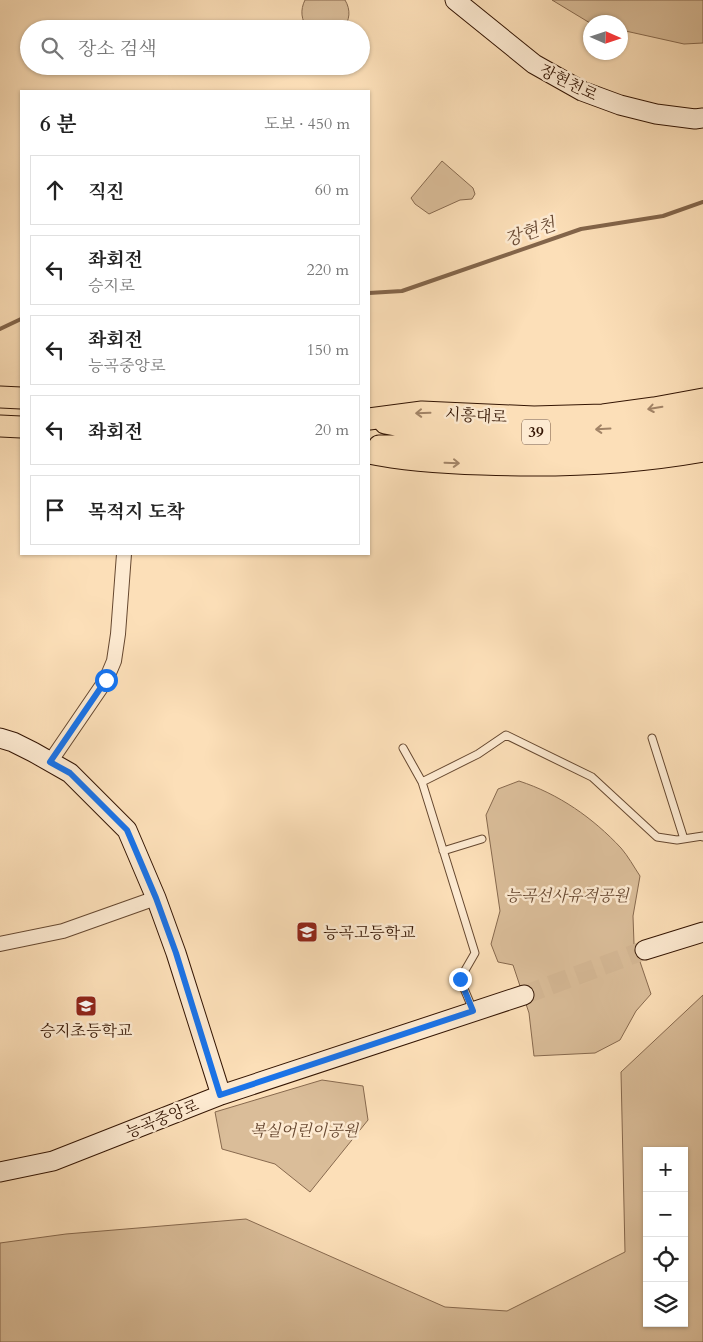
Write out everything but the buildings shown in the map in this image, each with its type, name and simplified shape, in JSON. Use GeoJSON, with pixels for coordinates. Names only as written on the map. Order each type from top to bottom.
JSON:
{"type":"FeatureCollection","features":[{"type":"Feature","properties":{"kind":"main road"},"geometry":{"type":"LineString","coordinates":[[0,397],[20,398]]}},
{"type":"Feature","properties":{"kind":"main road","name":"시흥대로"},"geometry":{"type":"LineString","coordinates":[[370,420],[422,412],[534,417],[603,415],[703,399]]}},
{"type":"Feature","properties":{"kind":"main road"},"geometry":{"type":"LineString","coordinates":[[0,411],[20,412]]}},
{"type":"Feature","properties":{"kind":"main road","name":"시흥대로"},"geometry":{"type":"LineString","coordinates":[[370,420],[422,430],[550,432],[623,428],[703,417]]}},
{"type":"Feature","properties":{"kind":"main road"},"geometry":{"type":"LineString","coordinates":[[0,426],[20,427]]}},
{"type":"Feature","properties":{"kind":"main road","name":"시흥대로"},"geometry":{"type":"LineString","coordinates":[[370,446],[550,447],[624,444],[676,438],[703,432]]}},
{"type":"Feature","properties":{"kind":"main road"},"geometry":{"type":"LineString","coordinates":[[0,439],[20,440]]}},
{"type":"Feature","properties":{"kind":"main road"},"geometry":{"type":"LineString","coordinates":[[370,453],[397,459],[428,462],[529,466],[603,464],[703,451]]}},
{"type":"Feature","properties":{"kind":"street","name":"장현천로"},"geometry":{"type":"LineString","coordinates":[[455,0],[534,64],[582,91],[620,105],[656,114],[695,119],[703,118]]}},
{"type":"Feature","properties":{"kind":"street"},"geometry":{"type":"LineString","coordinates":[[370,464],[397,459]]}},
{"type":"Feature","properties":{"kind":"street"},"geometry":{"type":"LineString","coordinates":[[50,762],[106,680],[114,661],[124,555]]}},
{"type":"Feature","properties":{"kind":"street"},"geometry":{"type":"LineString","coordinates":[[0,738],[13,742],[70,773],[127,830],[156,898],[176,953],[220,1095]]}},
{"type":"Feature","properties":{"kind":"street"},"geometry":{"type":"LineString","coordinates":[[0,944],[63,931],[156,898]]}},
{"type":"Feature","properties":{"kind":"street"},"geometry":{"type":"LineString","coordinates":[[646,950],[703,932]]}},
{"type":"Feature","properties":{"kind":"street","name":"능곡중앙로"},"geometry":{"type":"LineString","coordinates":[[0,1172],[53,1161],[220,1095],[524,995]]}},
{"type":"Feature","properties":{"kind":"lane"},"geometry":{"type":"LineString","coordinates":[[422,782],[478,754],[506,735],[592,777],[657,837],[677,840],[703,837]]}},
{"type":"Feature","properties":{"kind":"lane"},"geometry":{"type":"LineString","coordinates":[[652,738],[684,839]]}},
{"type":"Feature","properties":{"kind":"lane"},"geometry":{"type":"LineString","coordinates":[[403,748],[422,782],[475,952],[460,979],[473,1011]]}},
{"type":"Feature","properties":{"kind":"lane"},"geometry":{"type":"LineString","coordinates":[[443,851],[482,839]]}},
{"type":"Feature","properties":{"kind":"green space"},"geometry":{"type":"Polygon","coordinates":[[[305,0],[345,0],[349,15],[348,20],[303,20],[302,7],[305,0]]]}},
{"type":"Feature","properties":{"kind":"green space"},"geometry":{"type":"Polygon","coordinates":[[[552,0],[703,0],[703,43],[684,44],[628,32],[628,15],[583,15],[583,19],[552,0]]]}},
{"type":"Feature","properties":{"kind":"green space"},"geometry":{"type":"Polygon","coordinates":[[[442,161],[473,188],[475,194],[472,199],[460,200],[429,214],[415,204],[411,198],[442,161]]]}},
{"type":"Feature","properties":{"kind":"green space","name":"능곡선사유적공원"},"geometry":{"type":"Polygon","coordinates":[[[519,781],[548,793],[587,817],[621,848],[640,876],[633,916],[634,944],[651,994],[636,1011],[620,1040],[595,1053],[534,1056],[529,1013],[513,965],[498,962],[491,944],[500,911],[486,815],[498,789],[519,781]]]}},
{"type":"Feature","properties":{"kind":"green space"},"geometry":{"type":"Polygon","coordinates":[[[703,995],[703,1342],[0,1342],[0,1243],[66,1234],[246,1219],[445,1307],[507,1311],[625,1252],[621,1072],[703,995]]]}},
{"type":"Feature","properties":{"kind":"green space","name":"복실어린이공원"},"geometry":{"type":"Polygon","coordinates":[[[322,1080],[363,1086],[368,1120],[310,1192],[275,1164],[222,1149],[215,1112],[322,1080]]]}},
{"type":"Feature","properties":{"kind":"waterway","name":"장현천"},"geometry":{"type":"LineString","coordinates":[[370,293],[402,291],[581,229],[663,216],[703,202]]}},
{"type":"Feature","properties":{"kind":"waterway","name":"장현천"},"geometry":{"type":"LineString","coordinates":[[0,329],[20,319]]}},
{"type":"Feature","properties":{"kind":"tunnel"},"geometry":{"type":"LineString","coordinates":[[524,995],[645,950]]}},
{"type":"Feature","properties":{"kind":"place","name":"능곡고등학교"},"geometry":{"type":"Point","coordinates":[307,932]}},
{"type":"Feature","properties":{"kind":"place","name":"승지초등학교"},"geometry":{"type":"Point","coordinates":[86,1006]}},
{"type":"Feature","properties":{"kind":"route"},"geometry":{"type":"LineString","coordinates":[[106,680],[50,762],[70,773],[127,830],[156,898],[176,953],[220,1095],[473,1011],[460,979]]}}]}
